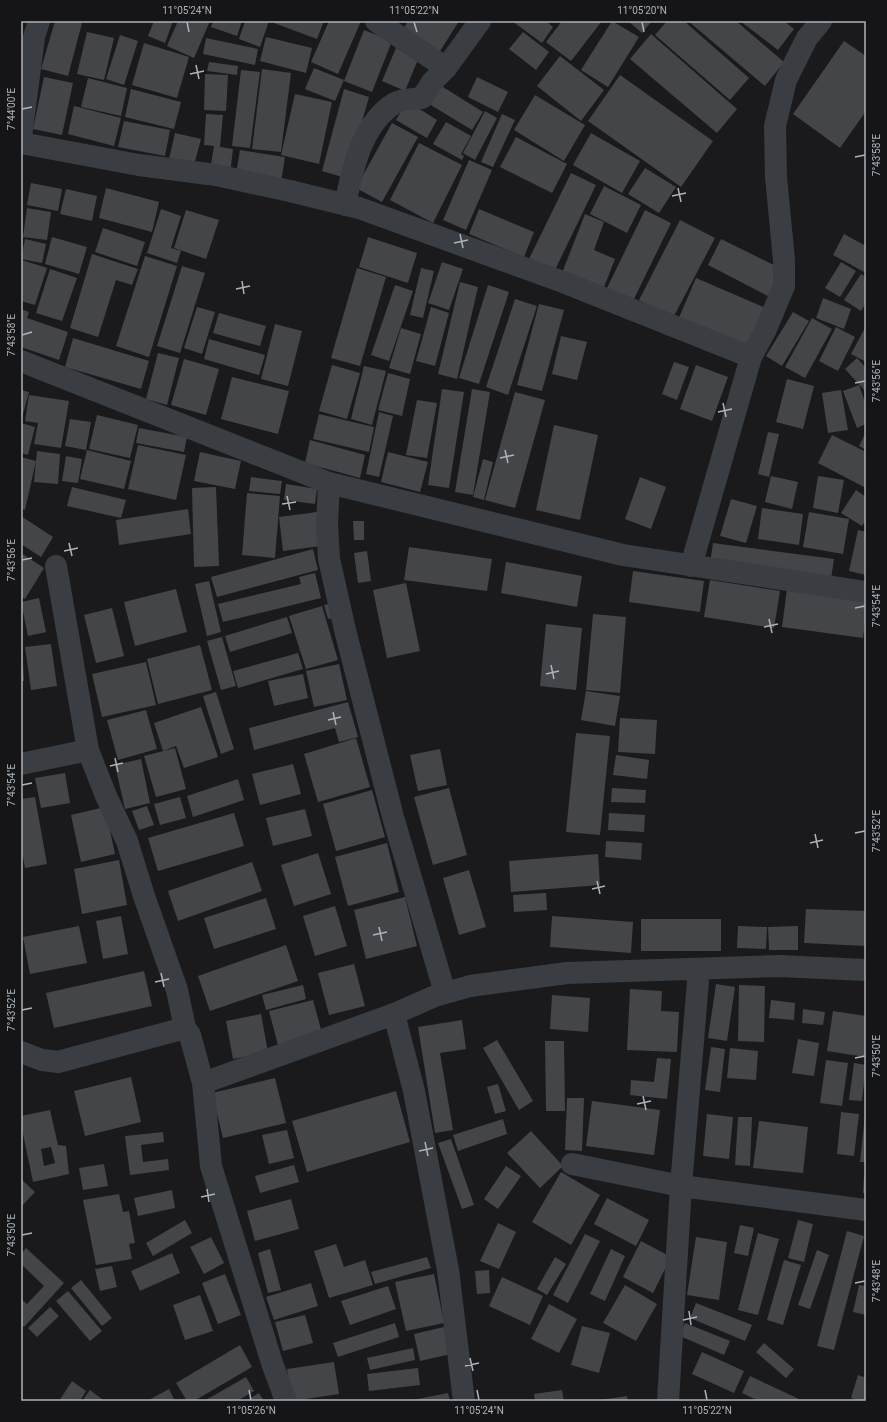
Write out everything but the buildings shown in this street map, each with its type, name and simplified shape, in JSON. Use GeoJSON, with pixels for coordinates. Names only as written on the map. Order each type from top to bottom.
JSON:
{"type":"FeatureCollection","features":[{"type":"Feature","properties":{"kind":"street"},"geometry":{"type":"LineString","coordinates":[[21,137],[34,37],[39,21]]}},
{"type":"Feature","properties":{"kind":"street"},"geometry":{"type":"LineString","coordinates":[[376,21],[446,68]]}},
{"type":"Feature","properties":{"kind":"street"},"geometry":{"type":"LineString","coordinates":[[345,205],[351,173],[361,146],[375,120],[396,102],[422,98],[432,82],[446,68],[480,21]]}},
{"type":"Feature","properties":{"kind":"street"},"geometry":{"type":"LineString","coordinates":[[691,566],[751,357],[766,329],[784,286],[784,260],[776,177],[775,126],[786,80],[808,38],[821,21]]}},
{"type":"Feature","properties":{"kind":"street"},"geometry":{"type":"LineString","coordinates":[[21,143],[139,165],[216,175],[359,208],[563,282],[751,357]]}},
{"type":"Feature","properties":{"kind":"street"},"geometry":{"type":"LineString","coordinates":[[21,361],[329,483],[623,555],[866,592]]}},
{"type":"Feature","properties":{"kind":"street"},"geometry":{"type":"LineString","coordinates":[[329,483],[326,524],[329,558],[344,630],[392,817],[445,993]]}},
{"type":"Feature","properties":{"kind":"street"},"geometry":{"type":"LineString","coordinates":[[56,566],[88,750],[106,796],[127,841],[144,896],[177,990],[185,1028],[190,1036],[203,1083],[211,1166],[272,1363],[286,1401]]}},
{"type":"Feature","properties":{"kind":"street"},"geometry":{"type":"LineString","coordinates":[[21,764],[88,750]]}},
{"type":"Feature","properties":{"kind":"street"},"geometry":{"type":"LineString","coordinates":[[203,1083],[394,1014],[435,996],[470,986],[567,973],[779,966],[866,970]]}},
{"type":"Feature","properties":{"kind":"street"},"geometry":{"type":"LineString","coordinates":[[668,1401],[681,1186],[699,969]]}},
{"type":"Feature","properties":{"kind":"street"},"geometry":{"type":"LineString","coordinates":[[394,1014],[414,1091],[448,1270],[464,1401]]}},
{"type":"Feature","properties":{"kind":"street"},"geometry":{"type":"LineString","coordinates":[[21,1052],[42,1060],[58,1062],[185,1028]]}},
{"type":"Feature","properties":{"kind":"street"},"geometry":{"type":"LineString","coordinates":[[572,1164],[681,1186],[866,1210]]}}]}
